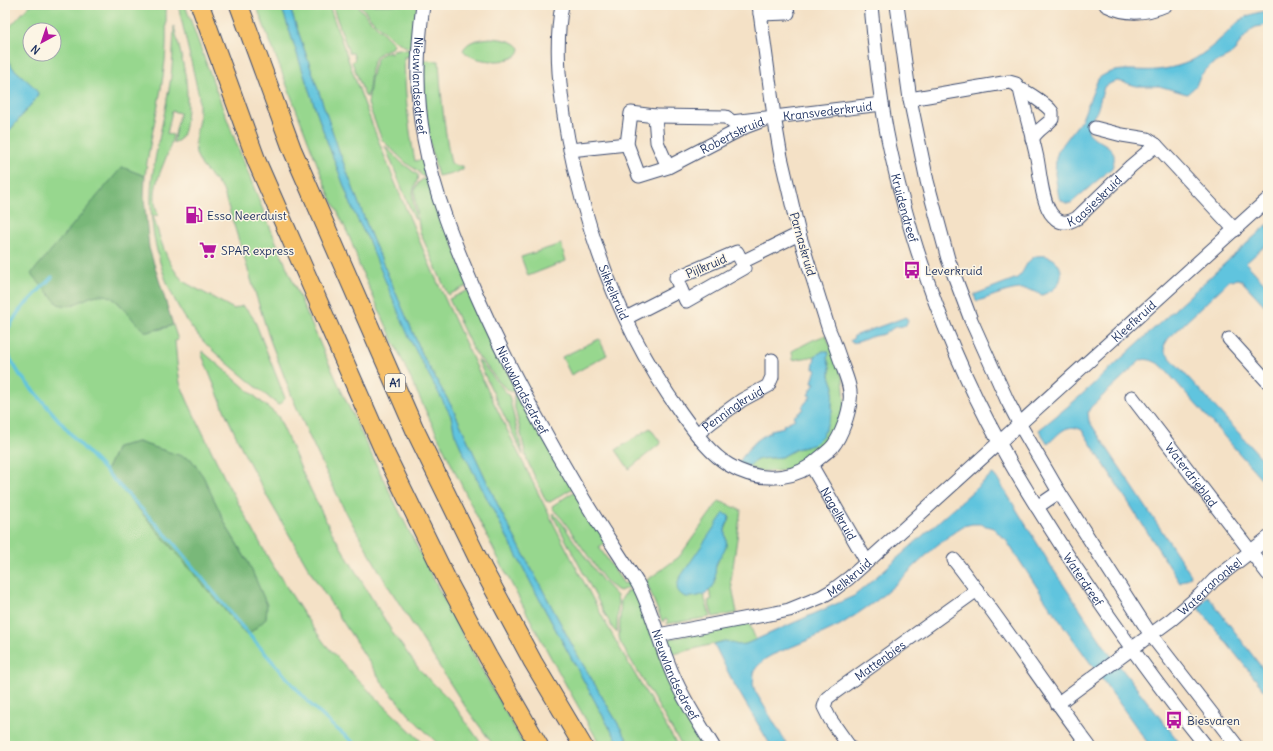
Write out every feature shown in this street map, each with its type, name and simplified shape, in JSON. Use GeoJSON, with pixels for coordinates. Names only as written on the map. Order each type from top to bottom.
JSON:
{"type":"FeatureCollection","features":[{"type":"Feature","properties":{"kind":"highway"},"geometry":{"type":"LineString","coordinates":[[200,5],[257,162],[383,449],[448,582],[488,657],[539,746]]}},
{"type":"Feature","properties":{"kind":"highway","name":"A1"},"geometry":{"type":"LineString","coordinates":[[239,5],[292,149],[415,430],[483,569],[532,662],[583,746]]}},
{"type":"Feature","properties":{"kind":"street","name":"Nieuwlandsedreef"},"geometry":{"type":"LineString","coordinates":[[422,5],[418,71],[420,113],[433,179],[452,237],[496,339],[521,389],[577,488],[638,584],[650,611],[674,678],[713,746]]}},
{"type":"Feature","properties":{"kind":"street","name":"Sikkelkruid"},"geometry":{"type":"LineString","coordinates":[[562,5],[558,51],[562,107],[583,205],[594,242],[626,318],[653,369],[664,388],[697,434],[720,459],[738,470],[748,474],[766,477],[785,476],[798,472],[811,465]]}},
{"type":"Feature","properties":{"kind":"street","name":"Kruidendreef"},"geometry":{"type":"LineString","coordinates":[[871,5],[882,104],[892,155],[911,229],[933,299],[968,380],[999,444]]}},
{"type":"Feature","properties":{"kind":"street"},"geometry":{"type":"LineString","coordinates":[[897,5],[910,99],[927,182],[948,259],[971,320],[1020,425],[1058,492],[1152,635],[1237,746]]}},
{"type":"Feature","properties":{"kind":"street"},"geometry":{"type":"LineString","coordinates":[[1106,5],[1119,10],[1131,12],[1155,10],[1166,5]]}},
{"type":"Feature","properties":{"kind":"street"},"geometry":{"type":"LineString","coordinates":[[760,10],[788,12]]}},
{"type":"Feature","properties":{"kind":"street","name":"Parnaskruid"},"geometry":{"type":"LineString","coordinates":[[760,10],[780,156],[799,234],[829,330],[836,344],[849,384],[850,400],[846,423],[834,446],[811,465]]}},
{"type":"Feature","properties":{"kind":"street"},"geometry":{"type":"LineString","coordinates":[[910,99],[1009,82],[1016,84],[1020,89],[1032,95],[1052,112],[1052,119],[1039,129],[1032,139]]}},
{"type":"Feature","properties":{"kind":"street","name":"Kaasjeskruid"},"geometry":{"type":"LineString","coordinates":[[1020,89],[1046,204],[1052,216],[1059,222],[1067,223],[1077,218],[1131,166],[1156,145]]}},
{"type":"Feature","properties":{"kind":"street","name":"Kransvederkruid"},"geometry":{"type":"LineString","coordinates":[[774,116],[882,104]]}},
{"type":"Feature","properties":{"kind":"street","name":"Robertskruid"},"geometry":{"type":"LineString","coordinates":[[631,113],[655,116],[726,117],[732,122],[774,116],[745,128],[668,167],[638,176],[627,144],[631,113]]}},
{"type":"Feature","properties":{"kind":"street"},"geometry":{"type":"LineString","coordinates":[[655,116],[657,142],[668,167]]}},
{"type":"Feature","properties":{"kind":"street"},"geometry":{"type":"LineString","coordinates":[[1095,128],[1122,135],[1147,139],[1156,145],[1235,230]]}},
{"type":"Feature","properties":{"kind":"street"},"geometry":{"type":"LineString","coordinates":[[570,150],[627,144]]}},
{"type":"Feature","properties":{"kind":"street","name":"Kleefkruid"},"geometry":{"type":"LineString","coordinates":[[999,444],[1268,199]]}},
{"type":"Feature","properties":{"kind":"street","name":"Pijlkruid"},"geometry":{"type":"LineString","coordinates":[[742,262],[799,234]]}},
{"type":"Feature","properties":{"kind":"street","name":"Pijlkruid"},"geometry":{"type":"LineString","coordinates":[[737,252],[742,262],[744,268],[686,301],[676,278],[737,252]]}},
{"type":"Feature","properties":{"kind":"street","name":"Pijlkruid"},"geometry":{"type":"LineString","coordinates":[[626,318],[681,290]]}},
{"type":"Feature","properties":{"kind":"street"},"geometry":{"type":"LineString","coordinates":[[1229,339],[1268,382]]}},
{"type":"Feature","properties":{"kind":"street","name":"Penningkruid"},"geometry":{"type":"LineString","coordinates":[[697,434],[742,400],[768,386],[772,378],[772,360]]}},
{"type":"Feature","properties":{"kind":"street","name":"Waterdrieblad"},"geometry":{"type":"LineString","coordinates":[[1132,397],[1268,574]]}},
{"type":"Feature","properties":{"kind":"street","name":"Melkkruid"},"geometry":{"type":"LineString","coordinates":[[658,635],[789,610],[833,590],[849,578],[999,444]]}},
{"type":"Feature","properties":{"kind":"street","name":"Waterdreef"},"geometry":{"type":"LineString","coordinates":[[999,444],[1084,580],[1132,650],[1206,746]]}},
{"type":"Feature","properties":{"kind":"street","name":"Nagelkruid"},"geometry":{"type":"LineString","coordinates":[[811,465],[867,562]]}},
{"type":"Feature","properties":{"kind":"street"},"geometry":{"type":"LineString","coordinates":[[1037,507],[1058,492]]}},
{"type":"Feature","properties":{"kind":"street","name":"Waterranonkel"},"geometry":{"type":"LineString","coordinates":[[1152,635],[1190,605],[1214,580],[1268,538]]}},
{"type":"Feature","properties":{"kind":"street"},"geometry":{"type":"LineString","coordinates":[[954,560],[1089,746]]}},
{"type":"Feature","properties":{"kind":"street","name":"Mattenbies"},"geometry":{"type":"LineString","coordinates":[[849,746],[830,719],[824,707],[827,698],[977,590]]}},
{"type":"Feature","properties":{"kind":"street"},"geometry":{"type":"LineString","coordinates":[[1058,704],[1152,635]]}},
{"type":"Feature","properties":{"kind":"green space"},"geometry":{"type":"Polygon","coordinates":[[[30,5],[166,5],[165,61],[145,176],[122,168],[90,206],[68,306],[86,298],[102,294],[110,297],[134,316],[158,330],[173,325],[178,340],[175,341],[180,383],[226,481],[270,561],[305,616],[325,644],[359,681],[426,746],[5,746],[5,134],[37,97],[38,93],[13,68],[5,56],[5,32],[30,5]],[[138,442],[117,447],[106,471],[247,636],[249,564],[228,529],[176,455],[138,442]]]}},
{"type":"Feature","properties":{"kind":"green space"},"geometry":{"type":"Polygon","coordinates":[[[178,5],[185,5],[225,114],[280,251],[311,323],[377,467],[449,608],[525,746],[494,746],[462,702],[385,581],[343,507],[310,438],[270,340],[223,190],[202,166],[196,154],[195,141],[199,119],[199,96],[178,5]]]}},
{"type":"Feature","properties":{"kind":"green space"},"geometry":{"type":"Polygon","coordinates":[[[256,5],[281,5],[317,112],[352,207],[451,416],[455,434],[463,452],[544,608],[609,727],[621,746],[601,746],[535,629],[473,509],[415,388],[359,265],[348,235],[326,187],[256,5]]]}},
{"type":"Feature","properties":{"kind":"green space"},"geometry":{"type":"Polygon","coordinates":[[[289,5],[329,5],[358,88],[390,171],[418,239],[463,339],[555,527],[619,647],[678,746],[631,746],[578,656],[502,514],[453,409],[424,358],[371,236],[339,151],[289,5]]]}},
{"type":"Feature","properties":{"kind":"green space"},"geometry":{"type":"Polygon","coordinates":[[[332,5],[357,5],[394,44],[393,47],[375,58],[371,69],[367,97],[365,96],[352,62],[355,59],[353,53],[349,53],[332,5]]]}},
{"type":"Feature","properties":{"kind":"green space"},"geometry":{"type":"Polygon","coordinates":[[[360,5],[417,5],[415,45],[409,46],[408,48],[391,38],[373,21],[360,5]]]}},
{"type":"Feature","properties":{"kind":"green space"},"geometry":{"type":"Polygon","coordinates":[[[174,26],[186,80],[186,119],[185,128],[182,135],[179,140],[173,143],[180,113],[172,111],[167,134],[173,135],[155,194],[155,204],[158,215],[153,216],[168,260],[184,282],[234,309],[242,306],[254,319],[285,398],[281,404],[278,405],[210,348],[190,326],[169,287],[161,266],[152,222],[152,179],[170,81],[173,58],[174,26]]]}},
{"type":"Feature","properties":{"kind":"green space"},"geometry":{"type":"Polygon","coordinates":[[[491,38],[507,40],[514,43],[520,48],[518,54],[512,58],[495,61],[476,58],[468,55],[463,50],[471,42],[491,38]]]}},
{"type":"Feature","properties":{"kind":"green space"},"geometry":{"type":"Polygon","coordinates":[[[411,47],[414,48],[413,56],[404,57],[409,122],[415,161],[424,159],[426,177],[422,176],[418,171],[406,163],[382,140],[368,104],[371,79],[377,59],[382,54],[390,51],[391,54],[393,50],[409,50],[411,47]]]}},
{"type":"Feature","properties":{"kind":"green space"},"geometry":{"type":"Polygon","coordinates":[[[422,60],[439,61],[446,138],[451,163],[456,166],[463,166],[463,170],[458,172],[438,176],[427,130],[422,60]]]}},
{"type":"Feature","properties":{"kind":"green space"},"geometry":{"type":"Polygon","coordinates":[[[385,146],[402,163],[418,175],[413,191],[416,220],[414,218],[385,146]]]}},
{"type":"Feature","properties":{"kind":"green space"},"geometry":{"type":"Polygon","coordinates":[[[122,167],[145,176],[144,199],[149,248],[173,325],[148,332],[139,327],[120,305],[110,297],[96,295],[72,305],[58,304],[31,274],[122,167]]]}},
{"type":"Feature","properties":{"kind":"green space"},"geometry":{"type":"Polygon","coordinates":[[[423,179],[428,179],[469,285],[448,295],[420,232],[415,200],[415,189],[419,182],[423,179]]]}},
{"type":"Feature","properties":{"kind":"green space"},"geometry":{"type":"Polygon","coordinates":[[[561,244],[566,261],[528,276],[521,257],[561,244]]]}},
{"type":"Feature","properties":{"kind":"green space"},"geometry":{"type":"Polygon","coordinates":[[[471,289],[516,390],[513,392],[508,390],[500,383],[473,350],[449,299],[471,289]]]}},
{"type":"Feature","properties":{"kind":"green space"},"geometry":{"type":"Polygon","coordinates":[[[826,335],[843,379],[845,403],[839,426],[826,446],[800,466],[779,471],[758,471],[737,464],[739,462],[749,466],[759,459],[782,457],[796,449],[806,447],[823,435],[832,412],[834,387],[830,376],[828,356],[823,351],[815,356],[793,360],[792,351],[826,335]]]}},
{"type":"Feature","properties":{"kind":"green space"},"geometry":{"type":"Polygon","coordinates":[[[599,339],[607,355],[571,375],[562,357],[599,339]]]}},
{"type":"Feature","properties":{"kind":"green space"},"geometry":{"type":"Polygon","coordinates":[[[202,351],[278,416],[305,478],[330,529],[394,635],[419,669],[451,701],[483,746],[440,746],[411,717],[384,685],[313,576],[268,498],[244,453],[225,412],[202,355],[202,351]]]}},
{"type":"Feature","properties":{"kind":"green space"},"geometry":{"type":"Polygon","coordinates":[[[477,359],[509,396],[523,455],[477,359]]]}},
{"type":"Feature","properties":{"kind":"green space"},"geometry":{"type":"Polygon","coordinates":[[[517,393],[573,488],[550,502],[546,501],[527,460],[514,404],[514,395],[517,393]]]}},
{"type":"Feature","properties":{"kind":"green space"},"geometry":{"type":"Polygon","coordinates":[[[650,428],[661,443],[629,469],[616,450],[650,428]]]}},
{"type":"Feature","properties":{"kind":"green space"},"geometry":{"type":"Polygon","coordinates":[[[138,442],[191,459],[203,476],[228,529],[249,564],[267,605],[266,619],[247,636],[106,471],[117,447],[138,442]]]}},
{"type":"Feature","properties":{"kind":"green space"},"geometry":{"type":"Polygon","coordinates":[[[575,491],[607,542],[599,547],[624,584],[632,580],[634,585],[620,591],[607,583],[563,520],[553,509],[552,506],[575,491]]]}},
{"type":"Feature","properties":{"kind":"green space"},"geometry":{"type":"Polygon","coordinates":[[[719,501],[741,510],[731,581],[737,613],[713,617],[708,601],[712,599],[709,591],[715,583],[715,569],[726,540],[725,530],[730,518],[729,516],[695,597],[703,594],[711,617],[666,624],[668,620],[665,618],[663,622],[662,621],[646,581],[679,557],[719,501]]]}},
{"type":"Feature","properties":{"kind":"green space"},"geometry":{"type":"Polygon","coordinates":[[[553,513],[562,523],[602,580],[617,596],[617,633],[613,629],[552,514],[553,513]]]}},
{"type":"Feature","properties":{"kind":"green space"},"geometry":{"type":"Polygon","coordinates":[[[634,588],[690,716],[689,720],[705,746],[682,746],[620,642],[621,600],[626,592],[634,588]]]}},
{"type":"Feature","properties":{"kind":"green space"},"geometry":{"type":"Polygon","coordinates":[[[749,623],[756,640],[740,645],[721,642],[670,655],[667,645],[669,639],[749,623]]]}},
{"type":"Feature","properties":{"kind":"water"},"geometry":{"type":"Polygon","coordinates":[[[281,5],[289,5],[339,151],[371,236],[424,358],[453,409],[502,514],[578,656],[631,746],[621,746],[609,727],[544,608],[463,452],[455,434],[451,416],[410,340],[367,237],[349,199],[317,112],[281,5]]]}},
{"type":"Feature","properties":{"kind":"water"},"geometry":{"type":"Polygon","coordinates":[[[1268,11],[1268,25],[1252,29],[1241,41],[1235,51],[1229,56],[1211,65],[1200,76],[1196,86],[1187,94],[1159,86],[1137,86],[1118,81],[1104,87],[1097,111],[1090,122],[1088,131],[1092,136],[1111,149],[1114,154],[1112,168],[1071,203],[1062,201],[1059,198],[1055,174],[1058,151],[1082,119],[1098,79],[1111,72],[1126,70],[1157,70],[1184,64],[1206,51],[1242,19],[1268,11]]]}},
{"type":"Feature","properties":{"kind":"water"},"geometry":{"type":"Polygon","coordinates":[[[5,56],[13,68],[33,86],[38,93],[37,97],[5,134],[5,56]]]}},
{"type":"Feature","properties":{"kind":"water"},"geometry":{"type":"Polygon","coordinates":[[[1268,224],[1268,243],[1246,263],[1268,287],[1268,309],[1242,281],[1238,279],[1230,280],[1168,339],[1164,346],[1165,352],[1268,465],[1268,486],[1162,366],[1157,363],[1141,360],[1091,407],[1088,412],[1089,421],[1191,575],[1180,583],[1082,430],[1071,427],[1067,428],[1059,433],[1048,444],[1039,430],[1078,398],[1268,224]]]}},
{"type":"Feature","properties":{"kind":"water"},"geometry":{"type":"Polygon","coordinates":[[[1036,256],[1051,258],[1060,268],[1061,278],[1053,290],[1042,295],[1028,290],[1019,289],[1007,291],[978,301],[976,300],[974,295],[1017,278],[1029,261],[1036,256]]]}},
{"type":"Feature","properties":{"kind":"water"},"geometry":{"type":"Polygon","coordinates":[[[906,317],[908,321],[905,326],[895,327],[884,334],[870,337],[861,341],[852,343],[850,340],[853,339],[854,336],[906,317]]]}},
{"type":"Feature","properties":{"kind":"water"},"geometry":{"type":"Polygon","coordinates":[[[823,351],[828,351],[829,354],[827,358],[830,367],[830,376],[834,387],[832,412],[823,435],[813,445],[796,449],[782,457],[759,459],[749,466],[739,462],[756,441],[771,432],[771,430],[784,427],[783,425],[795,419],[793,417],[804,409],[802,407],[811,396],[808,395],[815,383],[812,382],[816,369],[813,369],[815,356],[823,351]]]}},
{"type":"Feature","properties":{"kind":"water"},"geometry":{"type":"Polygon","coordinates":[[[993,474],[999,481],[1053,569],[1107,650],[1182,746],[1150,746],[1048,604],[1006,540],[993,528],[980,524],[972,524],[963,526],[936,546],[896,584],[876,601],[857,614],[840,625],[772,655],[765,659],[756,668],[753,684],[755,691],[788,746],[771,746],[733,682],[714,644],[725,641],[738,645],[746,644],[854,596],[993,474]]]}},
{"type":"Feature","properties":{"kind":"water"},"geometry":{"type":"Polygon","coordinates":[[[724,513],[729,516],[725,531],[726,547],[715,569],[715,581],[713,586],[709,591],[702,595],[688,597],[680,594],[677,588],[679,579],[724,513]]]}},
{"type":"Feature","properties":{"kind":"water"},"geometry":{"type":"Polygon","coordinates":[[[1208,596],[1268,676],[1268,695],[1198,607],[1208,596]]]}},
{"type":"Feature","properties":{"kind":"waterway"},"geometry":{"type":"LineString","coordinates":[[5,333],[19,311],[52,277]]}},
{"type":"Feature","properties":{"kind":"waterway"},"geometry":{"type":"LineString","coordinates":[[5,350],[20,375],[76,440],[171,540],[237,621],[309,703],[332,725],[358,746]]}},
{"type":"Feature","properties":{"kind":"place","name":"Esso Neerduist"},"geometry":{"type":"Point","coordinates":[194,215]}},
{"type":"Feature","properties":{"kind":"place","name":"SPAR express"},"geometry":{"type":"Point","coordinates":[208,250]}},
{"type":"Feature","properties":{"kind":"place","name":"Leverkruid"},"geometry":{"type":"Point","coordinates":[912,270]}},
{"type":"Feature","properties":{"kind":"place","name":"Biesvaren"},"geometry":{"type":"Point","coordinates":[1174,720]}}]}
